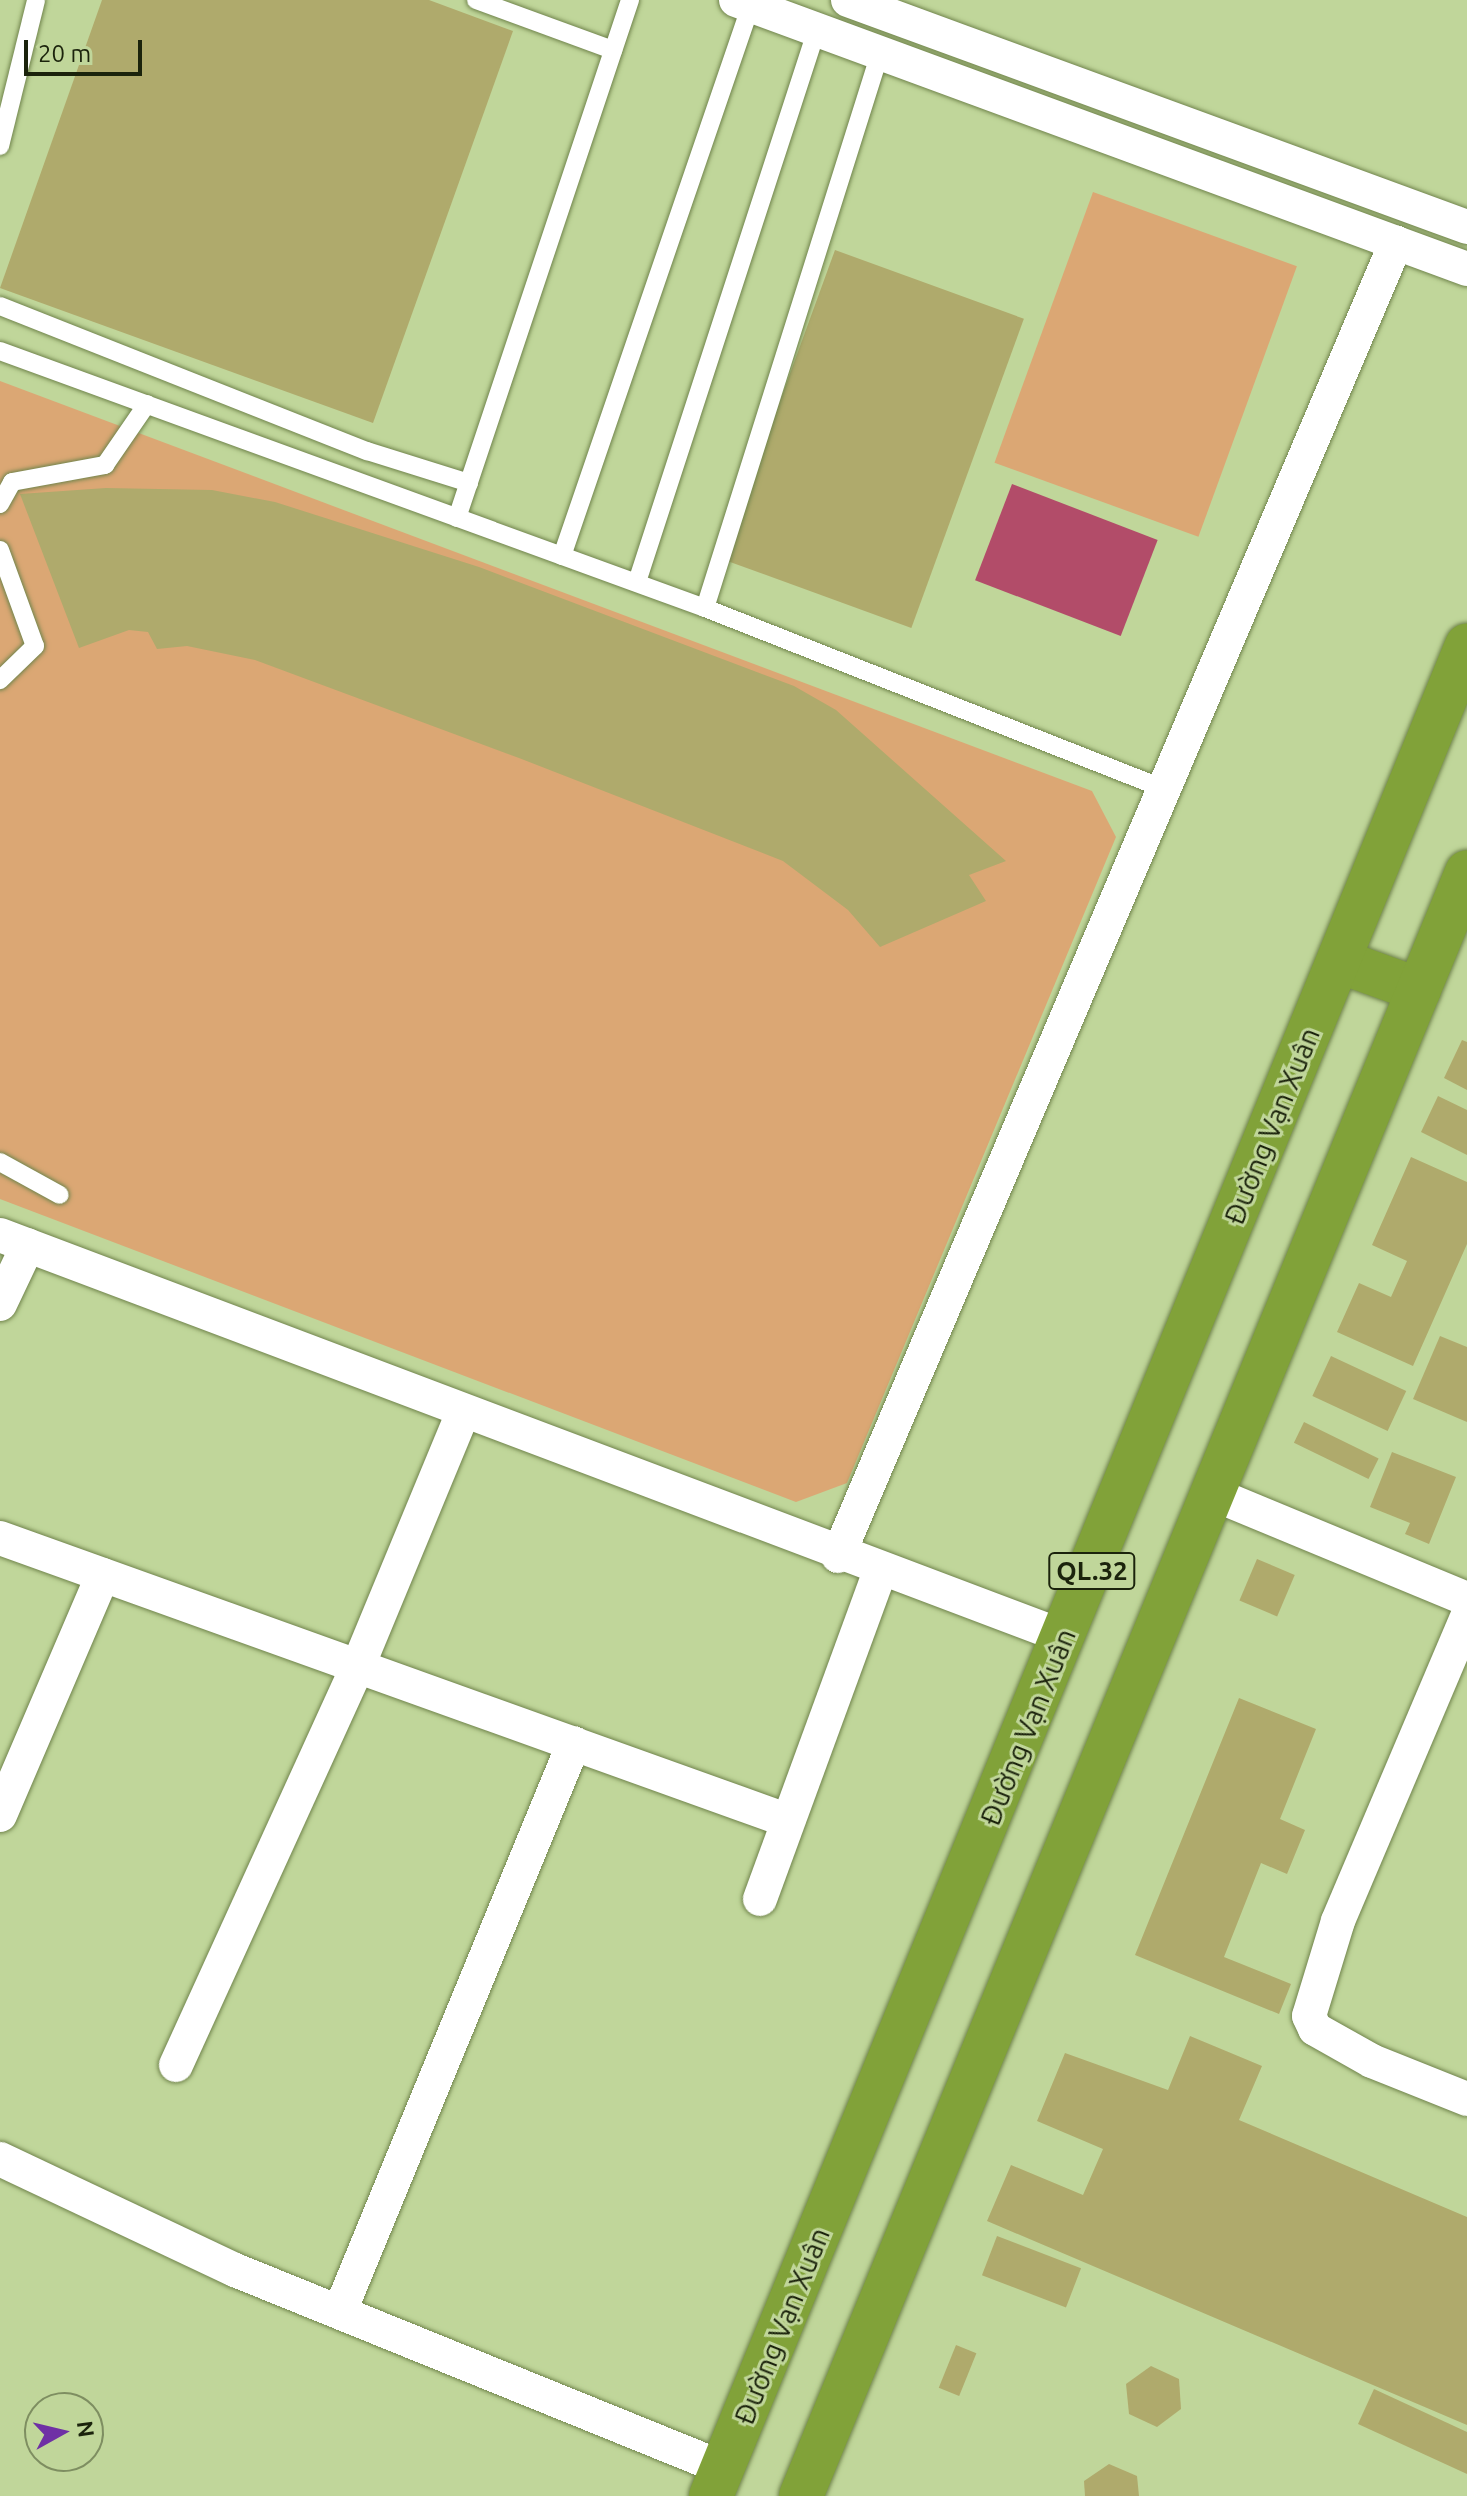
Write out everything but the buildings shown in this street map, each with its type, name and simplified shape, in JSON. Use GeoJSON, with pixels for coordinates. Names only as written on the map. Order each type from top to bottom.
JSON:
{"type":"FeatureCollection","features":[{"type":"Feature","properties":{"kind":"highway","name":"Đường Vạn Xuân"},"geometry":{"type":"LineString","coordinates":[[717,2482],[1065,1637],[1467,645]]}},
{"type":"Feature","properties":{"kind":"highway","name":"QL.32"},"geometry":{"type":"LineString","coordinates":[[801,2496],[1467,872]]}},
{"type":"Feature","properties":{"kind":"highway"},"geometry":{"type":"LineString","coordinates":[[1339,961],[1419,990]]}},
{"type":"Feature","properties":{"kind":"street"},"geometry":{"type":"LineString","coordinates":[[848,0],[1467,227]]}},
{"type":"Feature","properties":{"kind":"street"},"geometry":{"type":"LineString","coordinates":[[743,3],[1467,269]]}},
{"type":"Feature","properties":{"kind":"street"},"geometry":{"type":"LineString","coordinates":[[838,1556],[1396,243]]}},
{"type":"Feature","properties":{"kind":"street"},"geometry":{"type":"LineString","coordinates":[[0,1304],[14,1240],[838,1556],[1065,1637]]}},
{"type":"Feature","properties":{"kind":"street"},"geometry":{"type":"LineString","coordinates":[[176,2065],[358,1666],[463,1412]]}},
{"type":"Feature","properties":{"kind":"street"},"geometry":{"type":"LineString","coordinates":[[1211,1493],[1467,1599]]}},
{"type":"Feature","properties":{"kind":"street"},"geometry":{"type":"LineString","coordinates":[[0,1538],[786,1820]]}},
{"type":"Feature","properties":{"kind":"street"},"geometry":{"type":"LineString","coordinates":[[760,1899],[786,1820],[880,1571]]}},
{"type":"Feature","properties":{"kind":"street"},"geometry":{"type":"LineString","coordinates":[[0,1815],[103,1575]]}},
{"type":"Feature","properties":{"kind":"street"},"geometry":{"type":"LineString","coordinates":[[1467,1617],[1338,1921],[1309,2016],[1315,2029],[1372,2061],[1467,2099]]}},
{"type":"Feature","properties":{"kind":"street"},"geometry":{"type":"LineString","coordinates":[[340,2311],[574,1743]]}},
{"type":"Feature","properties":{"kind":"street"},"geometry":{"type":"LineString","coordinates":[[0,2159],[235,2270],[340,2311],[717,2482]]}},
{"type":"Feature","properties":{"kind":"lane"},"geometry":{"type":"LineString","coordinates":[[0,146],[36,0]]}},
{"type":"Feature","properties":{"kind":"lane"},"geometry":{"type":"LineString","coordinates":[[476,0],[613,50]]}},
{"type":"Feature","properties":{"kind":"lane"},"geometry":{"type":"LineString","coordinates":[[457,518],[630,0]]}},
{"type":"Feature","properties":{"kind":"lane"},"geometry":{"type":"LineString","coordinates":[[562,556],[743,3]]}},
{"type":"Feature","properties":{"kind":"lane"},"geometry":{"type":"LineString","coordinates":[[637,582],[817,29]]}},
{"type":"Feature","properties":{"kind":"lane"},"geometry":{"type":"LineString","coordinates":[[705,608],[880,53]]}},
{"type":"Feature","properties":{"kind":"lane"},"geometry":{"type":"LineString","coordinates":[[0,306],[367,451],[469,483]]}},
{"type":"Feature","properties":{"kind":"lane"},"geometry":{"type":"LineString","coordinates":[[0,351],[637,582],[1166,790]]}},
{"type":"Feature","properties":{"kind":"lane"},"geometry":{"type":"LineString","coordinates":[[0,504],[12,482],[105,465],[147,404]]}},
{"type":"Feature","properties":{"kind":"lane"},"geometry":{"type":"LineString","coordinates":[[0,550],[35,646],[0,680]]}},
{"type":"Feature","properties":{"kind":"lane"},"geometry":{"type":"LineString","coordinates":[[0,1162],[60,1195]]}},
{"type":"Feature","properties":{"kind":"shaded area"},"geometry":{"type":"Polygon","coordinates":[[[1093,192],[1297,266],[1198,537],[994,463],[1093,192]]]}},
{"type":"Feature","properties":{"kind":"shaded area"},"geometry":{"type":"Polygon","coordinates":[[[0,381],[1092,791],[1116,837],[847,1483],[796,1502],[0,1199],[0,381]]]}},
{"type":"Feature","properties":{"kind":"shaded area"},"geometry":{"type":"Polygon","coordinates":[[[1012,484],[1158,540],[1121,636],[975,580],[1012,484]]]}}]}
